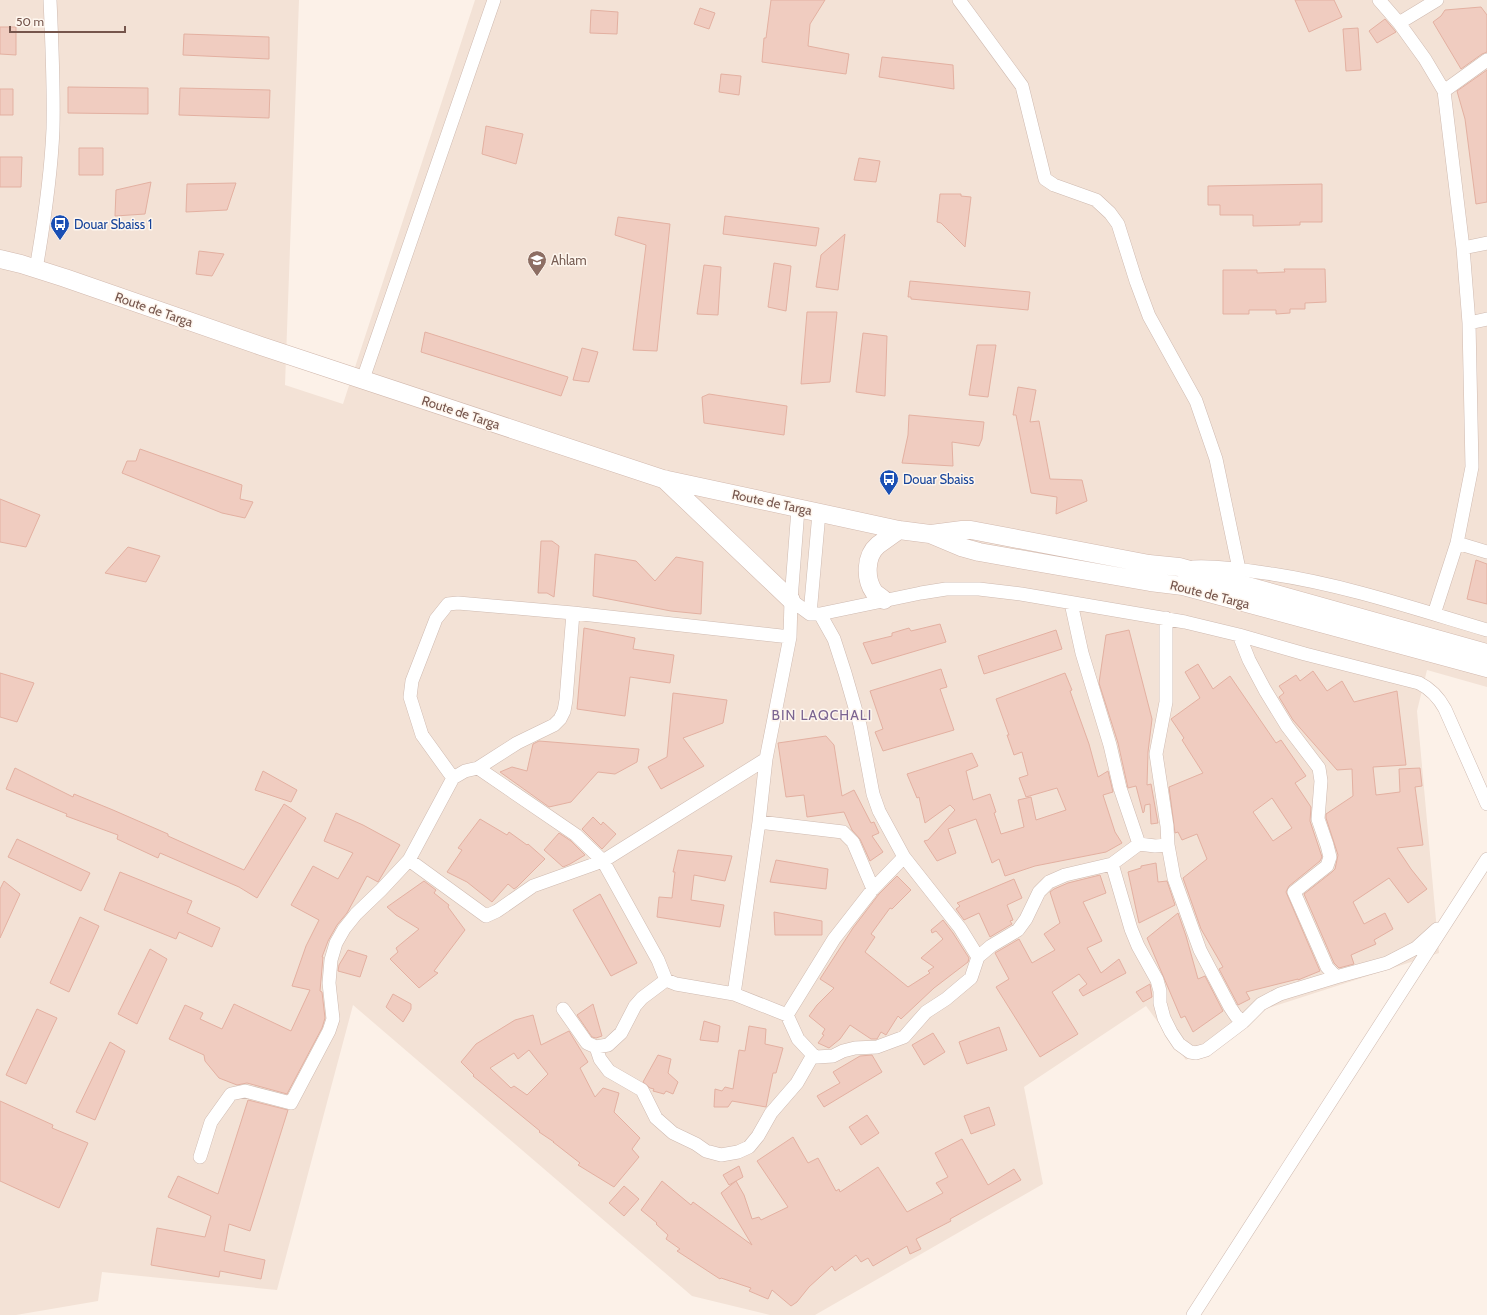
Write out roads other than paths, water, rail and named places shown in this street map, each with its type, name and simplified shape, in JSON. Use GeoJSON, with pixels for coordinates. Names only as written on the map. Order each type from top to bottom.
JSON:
{"type":"FeatureCollection","features":[{"type":"Feature","properties":{"kind":"main road","name":"Route de Targa"},"geometry":{"type":"LineString","coordinates":[[0,259],[36,269],[663,479],[899,530],[930,534],[971,530],[1149,564],[1179,567],[1487,653]]}},
{"type":"Feature","properties":{"kind":"main road"},"geometry":{"type":"LineString","coordinates":[[663,479],[792,600]]}},
{"type":"Feature","properties":{"kind":"main road"},"geometry":{"type":"LineString","coordinates":[[884,600],[875,593],[870,585],[868,576],[869,559],[878,545],[899,530]]}},
{"type":"Feature","properties":{"kind":"main road","name":"Route de Targa"},"geometry":{"type":"LineString","coordinates":[[930,534],[960,547],[979,552],[1150,582],[1183,586],[1487,668]]}},
{"type":"Feature","properties":{"kind":"street"},"geometry":{"type":"LineString","coordinates":[[36,269],[46,208],[52,130],[50,0]]}},
{"type":"Feature","properties":{"kind":"street"},"geometry":{"type":"LineString","coordinates":[[363,379],[494,0]]}},
{"type":"Feature","properties":{"kind":"street"},"geometry":{"type":"LineString","coordinates":[[959,0],[1022,86],[1045,179],[1054,185],[1096,200],[1110,212],[1118,224],[1149,316],[1196,400],[1216,459],[1239,569]]}},
{"type":"Feature","properties":{"kind":"street"},"geometry":{"type":"LineString","coordinates":[[1379,0],[1399,23],[1425,59],[1444,91],[1463,248],[1469,323],[1472,467],[1457,543],[1434,614]]}},
{"type":"Feature","properties":{"kind":"street"},"geometry":{"type":"LineString","coordinates":[[1399,23],[1437,0]]}},
{"type":"Feature","properties":{"kind":"street"},"geometry":{"type":"LineString","coordinates":[[1444,91],[1487,60]]}},
{"type":"Feature","properties":{"kind":"street"},"geometry":{"type":"LineString","coordinates":[[1463,248],[1487,243]]}},
{"type":"Feature","properties":{"kind":"street"},"geometry":{"type":"LineString","coordinates":[[1469,323],[1487,319]]}},
{"type":"Feature","properties":{"kind":"street"},"geometry":{"type":"LineString","coordinates":[[734,994],[759,822],[766,759],[790,637],[798,509]]}},
{"type":"Feature","properties":{"kind":"street"},"geometry":{"type":"LineString","coordinates":[[815,614],[819,513]]}},
{"type":"Feature","properties":{"kind":"street"},"geometry":{"type":"LineString","coordinates":[[1457,543],[1487,552]]}},
{"type":"Feature","properties":{"kind":"street"},"geometry":{"type":"LineString","coordinates":[[1179,567],[1214,566],[1306,579],[1487,630]]}},
{"type":"Feature","properties":{"kind":"street"},"geometry":{"type":"LineString","coordinates":[[815,614],[946,589],[973,589],[1021,594],[1166,618],[1239,634],[1305,654],[1419,683],[1440,699],[1446,709],[1487,804]]}},
{"type":"Feature","properties":{"kind":"street"},"geometry":{"type":"LineString","coordinates":[[792,600],[815,614],[834,639],[846,673],[860,724],[873,794],[879,811],[904,857],[960,928],[978,957]]}},
{"type":"Feature","properties":{"kind":"street"},"geometry":{"type":"LineString","coordinates":[[453,778],[422,735],[410,697],[412,681],[436,619],[448,604],[458,602],[574,613],[790,637]]}},
{"type":"Feature","properties":{"kind":"street"},"geometry":{"type":"LineString","coordinates":[[1071,603],[1082,653],[1110,745],[1120,788],[1138,844]]}},
{"type":"Feature","properties":{"kind":"street"},"geometry":{"type":"LineString","coordinates":[[200,1157],[211,1122],[231,1094],[245,1091],[291,1104],[329,1031],[333,1020],[329,983],[331,960],[336,943],[344,929],[356,914],[409,860],[453,778],[465,771],[478,768],[517,744],[554,725],[560,719],[564,711],[566,700],[574,613]]}},
{"type":"Feature","properties":{"kind":"street"},"geometry":{"type":"LineString","coordinates":[[1166,618],[1166,702],[1156,754],[1174,878],[1200,950],[1230,1007],[1236,1016],[1243,1022]]}},
{"type":"Feature","properties":{"kind":"street"},"geometry":{"type":"LineString","coordinates":[[1239,634],[1265,690],[1287,726],[1319,768],[1322,781],[1318,804],[1318,819],[1330,857],[1327,866],[1294,892],[1327,967],[1336,977]]}},
{"type":"Feature","properties":{"kind":"street"},"geometry":{"type":"LineString","coordinates":[[409,860],[486,916],[497,911],[533,886],[603,860],[766,759]]}},
{"type":"Feature","properties":{"kind":"street"},"geometry":{"type":"LineString","coordinates":[[478,768],[576,835],[603,860],[658,960],[666,980],[676,984],[734,994],[787,1015],[798,1039],[813,1055],[817,1057],[833,1056],[843,1051],[855,1048],[877,1047],[904,1037],[926,1012],[946,999],[971,978],[978,957],[991,946],[1018,930],[1026,919],[1039,892],[1049,882],[1065,875],[1112,864],[1138,844],[1155,846],[1168,845]]}},
{"type":"Feature","properties":{"kind":"street"},"geometry":{"type":"LineString","coordinates":[[759,822],[843,832],[849,836],[853,842],[873,890]]}},
{"type":"Feature","properties":{"kind":"street"},"geometry":{"type":"LineString","coordinates":[[787,1015],[834,939],[873,890],[904,857]]}},
{"type":"Feature","properties":{"kind":"street"},"geometry":{"type":"LineString","coordinates":[[1193,1315],[1487,859]]}},
{"type":"Feature","properties":{"kind":"street"},"geometry":{"type":"LineString","coordinates":[[1112,864],[1131,929],[1138,946],[1157,980],[1160,991],[1160,1003],[1164,1018],[1179,1044],[1190,1052],[1196,1054],[1206,1050],[1243,1022],[1261,1004],[1280,994],[1387,963],[1416,948],[1448,920]]}},
{"type":"Feature","properties":{"kind":"street"},"geometry":{"type":"LineString","coordinates":[[596,1048],[608,1044],[621,1033],[635,1006],[642,998],[666,980]]}},
{"type":"Feature","properties":{"kind":"street"},"geometry":{"type":"LineString","coordinates":[[563,1010],[587,1043],[596,1048],[600,1059],[609,1070],[642,1090],[656,1118],[673,1133],[696,1144],[706,1151],[721,1155],[738,1152],[749,1147],[758,1136],[771,1112],[797,1083],[813,1055]]}},
{"type":"Feature","properties":{"kind":"place","name":"Douar Sbaiss 1"},"geometry":{"type":"Point","coordinates":[60,241]}},
{"type":"Feature","properties":{"kind":"place","name":"Ahlam"},"geometry":{"type":"Point","coordinates":[537,277]}},
{"type":"Feature","properties":{"kind":"place","name":"Douar Sbaiss"},"geometry":{"type":"Point","coordinates":[889,496]}},
{"type":"Feature","properties":{"kind":"district","name":"BIN LAQCHALI"},"geometry":{"type":"Point","coordinates":[822,715]}}]}
